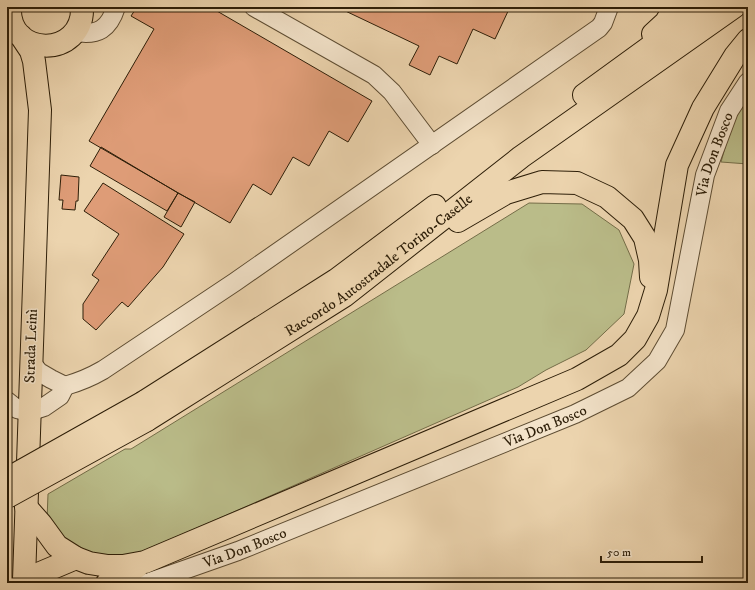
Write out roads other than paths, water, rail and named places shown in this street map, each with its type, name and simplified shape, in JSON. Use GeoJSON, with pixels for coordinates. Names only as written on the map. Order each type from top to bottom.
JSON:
{"type":"FeatureCollection","features":[{"type":"Feature","properties":{"kind":"main road","name":"Strada Leinì"},"geometry":{"type":"LineString","coordinates":[[10,7],[11,21],[34,61],[40,110],[24,582]]}},
{"type":"Feature","properties":{"kind":"main road","name":"Strada Leinì"},"geometry":{"type":"LineString","coordinates":[[40,110],[46,85],[48,66],[52,54],[68,38],[81,21],[82,7]]}},
{"type":"Feature","properties":{"kind":"main road"},"geometry":{"type":"LineString","coordinates":[[606,79],[666,22],[675,7]]}},
{"type":"Feature","properties":{"kind":"main road","name":"Raccordo Autostradale Torino-Caselle"},"geometry":{"type":"LineString","coordinates":[[7,479],[145,411],[336,280],[705,7]]}},
{"type":"Feature","properties":{"kind":"main road","name":"Raccordo Autostradale Torino-Caselle"},"geometry":{"type":"LineString","coordinates":[[7,497],[145,411],[344,296],[521,157],[734,7]]}},
{"type":"Feature","properties":{"kind":"main road"},"geometry":{"type":"LineString","coordinates":[[21,36],[40,46],[50,46],[68,38]]}},
{"type":"Feature","properties":{"kind":"main road"},"geometry":{"type":"LineString","coordinates":[[107,583],[123,576],[146,573],[577,379],[619,355],[635,339],[648,316],[656,290],[677,165],[703,108],[735,56],[748,40]]}},
{"type":"Feature","properties":{"kind":"main road"},"geometry":{"type":"LineString","coordinates":[[390,260],[506,193],[542,182],[577,183],[607,197],[633,220],[645,238],[650,260],[651,280],[648,301],[635,339]]}},
{"type":"Feature","properties":{"kind":"main road"},"geometry":{"type":"LineString","coordinates":[[26,507],[57,546],[76,558],[89,563],[108,566],[123,566],[146,573]]}},
{"type":"Feature","properties":{"kind":"main road"},"geometry":{"type":"LineString","coordinates":[[24,582],[76,558]]}},
{"type":"Feature","properties":{"kind":"street"},"geometry":{"type":"LineString","coordinates":[[68,38],[99,31],[107,25],[116,7]]}},
{"type":"Feature","properties":{"kind":"street"},"geometry":{"type":"LineString","coordinates":[[254,7],[374,75],[392,92],[432,145]]}},
{"type":"Feature","properties":{"kind":"street"},"geometry":{"type":"LineString","coordinates":[[31,362],[39,372],[65,386],[90,377],[110,365],[235,282],[599,28],[603,23],[609,7]]}},
{"type":"Feature","properties":{"kind":"street","name":"Via Don Bosco"},"geometry":{"type":"LineString","coordinates":[[146,573],[238,551],[575,414],[628,388],[657,361],[676,330],[705,175],[729,111],[748,82]]}},
{"type":"Feature","properties":{"kind":"street"},"geometry":{"type":"LineString","coordinates":[[7,401],[17,409],[29,412],[44,407],[60,396],[65,386]]}}]}
